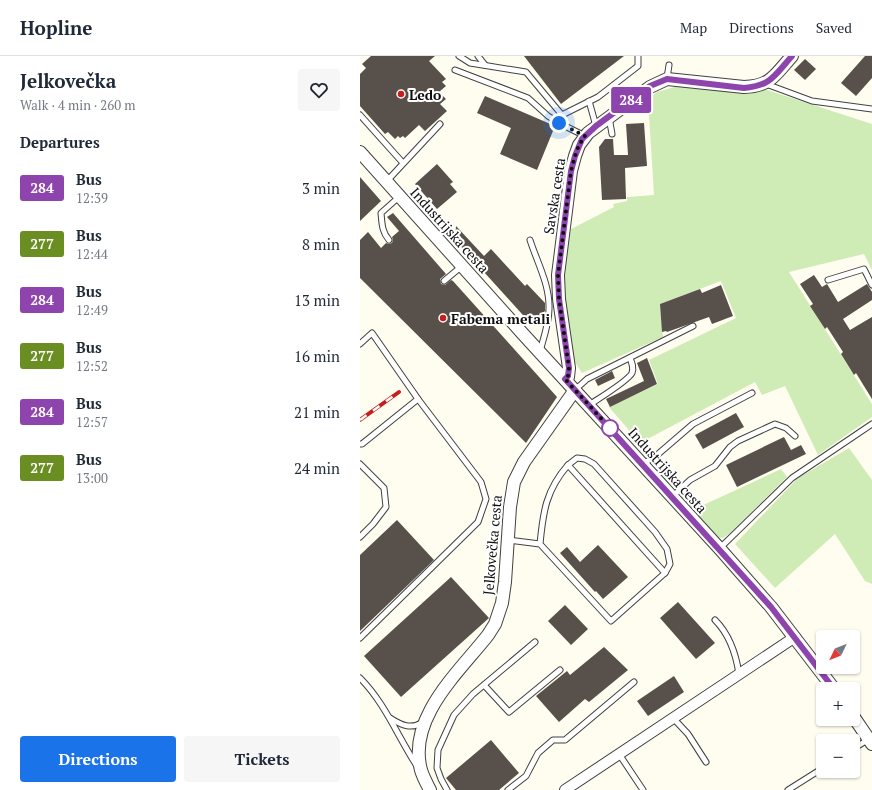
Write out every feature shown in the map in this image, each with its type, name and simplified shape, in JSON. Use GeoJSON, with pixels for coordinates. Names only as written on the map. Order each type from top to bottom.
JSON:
{"type":"FeatureCollection","features":[{"type":"Feature","properties":{"kind":"street"},"geometry":{"type":"LineString","coordinates":[[667,79],[744,88],[754,87],[766,84],[792,56]]}},
{"type":"Feature","properties":{"kind":"street","name":"Savska cesta"},"geometry":{"type":"LineString","coordinates":[[565,379],[568,376],[569,368],[559,299],[558,264],[572,166],[579,145],[585,136],[596,126],[650,86],[667,79]]}},
{"type":"Feature","properties":{"kind":"street","name":"Industrijska cesta"},"geometry":{"type":"LineString","coordinates":[[360,152],[720,549],[771,607],[829,682]]}},
{"type":"Feature","properties":{"kind":"street","name":"Jelkovečka cesta"},"geometry":{"type":"LineString","coordinates":[[430,790],[421,772],[418,747],[425,720],[432,706],[488,636],[495,624],[502,603],[511,498],[518,474],[534,448],[575,390]]}},
{"type":"Feature","properties":{"kind":"street"},"geometry":{"type":"LineString","coordinates":[[565,790],[795,637]]}},
{"type":"Feature","properties":{"kind":"street"},"geometry":{"type":"LineString","coordinates":[[860,725],[871,740]]}},
{"type":"Feature","properties":{"kind":"lane"},"geometry":{"type":"LineString","coordinates":[[458,56],[470,63],[526,72],[562,115],[598,97],[638,66],[638,56]]}},
{"type":"Feature","properties":{"kind":"lane"},"geometry":{"type":"LineString","coordinates":[[478,56],[485,65]]}},
{"type":"Feature","properties":{"kind":"lane"},"geometry":{"type":"LineString","coordinates":[[667,79],[669,65]]}},
{"type":"Feature","properties":{"kind":"lane"},"geometry":{"type":"LineString","coordinates":[[455,70],[528,98],[548,116],[585,136]]}},
{"type":"Feature","properties":{"kind":"lane"},"geometry":{"type":"LineString","coordinates":[[766,84],[812,101],[872,109]]}},
{"type":"Feature","properties":{"kind":"lane"},"geometry":{"type":"LineString","coordinates":[[589,101],[596,126]]}},
{"type":"Feature","properties":{"kind":"lane"},"geometry":{"type":"LineString","coordinates":[[360,116],[403,163]]}},
{"type":"Feature","properties":{"kind":"lane"},"geometry":{"type":"LineString","coordinates":[[609,117],[612,134]]}},
{"type":"Feature","properties":{"kind":"lane"},"geometry":{"type":"LineString","coordinates":[[386,182],[440,124]]}},
{"type":"Feature","properties":{"kind":"lane"},"geometry":{"type":"LineString","coordinates":[[389,240],[386,237],[382,227],[381,214],[399,196]]}},
{"type":"Feature","properties":{"kind":"lane"},"geometry":{"type":"LineString","coordinates":[[530,240],[548,291],[548,323],[540,352]]}},
{"type":"Feature","properties":{"kind":"lane"},"geometry":{"type":"LineString","coordinates":[[444,282],[462,266]]}},
{"type":"Feature","properties":{"kind":"lane"},"geometry":{"type":"LineString","coordinates":[[828,280],[864,269],[872,285]]}},
{"type":"Feature","properties":{"kind":"lane"},"geometry":{"type":"LineString","coordinates":[[575,390],[587,380],[693,326]]}},
{"type":"Feature","properties":{"kind":"lane"},"geometry":{"type":"LineString","coordinates":[[360,344],[372,333],[418,399],[480,482],[486,499],[478,522],[360,638]]}},
{"type":"Feature","properties":{"kind":"lane"},"geometry":{"type":"LineString","coordinates":[[589,405],[632,374],[633,366],[630,358]]}},
{"type":"Feature","properties":{"kind":"lane"},"geometry":{"type":"LineString","coordinates":[[642,464],[657,455],[693,424],[752,393]]}},
{"type":"Feature","properties":{"kind":"lane"},"geometry":{"type":"LineString","coordinates":[[360,444],[362,444],[418,399]]}},
{"type":"Feature","properties":{"kind":"lane"},"geometry":{"type":"LineString","coordinates":[[672,497],[690,480],[715,466],[730,447],[738,441],[774,424],[786,428],[795,436]]}},
{"type":"Feature","properties":{"kind":"lane"},"geometry":{"type":"LineString","coordinates":[[720,549],[792,478],[872,424]]}},
{"type":"Feature","properties":{"kind":"lane"},"geometry":{"type":"LineString","coordinates":[[508,540],[540,544],[611,621],[665,573],[670,564],[667,549],[655,532],[594,464],[585,459],[577,458],[568,465],[559,476],[548,498],[543,515],[540,544]]}},
{"type":"Feature","properties":{"kind":"lane"},"geometry":{"type":"LineString","coordinates":[[360,464],[384,488],[386,507],[373,524],[360,537]]}},
{"type":"Feature","properties":{"kind":"lane"},"geometry":{"type":"LineString","coordinates":[[568,465],[665,573]]}},
{"type":"Feature","properties":{"kind":"lane"},"geometry":{"type":"LineString","coordinates":[[715,620],[723,628],[732,647],[737,659],[739,674]]}},
{"type":"Feature","properties":{"kind":"lane"},"geometry":{"type":"LineString","coordinates":[[447,790],[437,768],[438,750],[454,715],[466,701],[535,642]]}},
{"type":"Feature","properties":{"kind":"lane"},"geometry":{"type":"LineString","coordinates":[[484,685],[508,712],[560,670]]}},
{"type":"Feature","properties":{"kind":"lane"},"geometry":{"type":"LineString","coordinates":[[360,678],[369,687],[390,717],[421,772]]}},
{"type":"Feature","properties":{"kind":"lane"},"geometry":{"type":"LineString","coordinates":[[508,790],[526,776],[538,753],[553,740],[565,740],[634,682]]}},
{"type":"Feature","properties":{"kind":"lane"},"geometry":{"type":"LineString","coordinates":[[390,717],[405,726],[419,724],[425,720]]}},
{"type":"Feature","properties":{"kind":"lane"},"geometry":{"type":"LineString","coordinates":[[673,718],[688,734],[706,762]]}},
{"type":"Feature","properties":{"kind":"lane"},"geometry":{"type":"LineString","coordinates":[[860,746],[871,740]]}},
{"type":"Feature","properties":{"kind":"lane"},"geometry":{"type":"LineString","coordinates":[[619,754],[643,790]]}},
{"type":"Feature","properties":{"kind":"lane"},"geometry":{"type":"LineString","coordinates":[[788,790],[816,772]]}},
{"type":"Feature","properties":{"kind":"green space"},"geometry":{"type":"Polygon","coordinates":[[[678,86],[764,89],[872,124],[872,270],[864,254],[789,272],[872,404],[872,417],[818,455],[785,386],[762,395],[755,382],[640,443],[609,407],[658,384],[649,360],[736,318],[721,281],[660,304],[663,337],[582,373],[573,359],[568,328],[563,276],[571,229],[614,207],[613,204],[627,201],[627,197],[654,195],[648,99],[657,92],[678,86]]]}},
{"type":"Feature","properties":{"kind":"green space"},"geometry":{"type":"Polygon","coordinates":[[[849,448],[872,480],[872,584],[865,581],[835,534],[775,588],[735,544],[798,478],[849,448]]]}},
{"type":"Feature","properties":{"kind":"green space"},"geometry":{"type":"Polygon","coordinates":[[[781,469],[787,477],[730,533],[723,538],[715,537],[679,497],[684,491],[699,507],[781,469]]]}},
{"type":"Feature","properties":{"kind":"green space"},"geometry":{"type":"Polygon","coordinates":[[[666,471],[677,483],[668,485],[661,476],[666,471]]]}},
{"type":"Feature","properties":{"kind":"building","name":"Ledo"},"geometry":{"type":"Polygon","coordinates":[[[371,56],[435,56],[429,61],[446,79],[442,82],[446,86],[439,92],[446,99],[440,104],[447,111],[425,131],[419,125],[405,138],[403,136],[400,138],[398,136],[395,139],[388,132],[385,134],[360,106],[360,74],[366,68],[362,64],[371,56]]]}},
{"type":"Feature","properties":{"kind":"building"},"geometry":{"type":"Polygon","coordinates":[[[524,56],[624,56],[561,104],[524,56]]]}},
{"type":"Feature","properties":{"kind":"building"},"geometry":{"type":"Polygon","coordinates":[[[865,56],[872,56],[872,78],[856,96],[841,83],[865,56]]]}},
{"type":"Feature","properties":{"kind":"building"},"geometry":{"type":"Polygon","coordinates":[[[805,59],[816,69],[805,80],[794,70],[805,59]]]}},
{"type":"Feature","properties":{"kind":"building"},"geometry":{"type":"Polygon","coordinates":[[[485,96],[555,126],[537,170],[500,154],[511,128],[477,113],[485,96]]]}},
{"type":"Feature","properties":{"kind":"building"},"geometry":{"type":"Polygon","coordinates":[[[644,123],[647,166],[625,168],[626,199],[602,200],[599,147],[605,139],[613,139],[614,155],[628,155],[626,124],[644,123]]]}},
{"type":"Feature","properties":{"kind":"building"},"geometry":{"type":"Polygon","coordinates":[[[437,164],[453,182],[450,184],[457,192],[437,209],[415,184],[437,164]]]}},
{"type":"Feature","properties":{"kind":"building"},"geometry":{"type":"Polygon","coordinates":[[[360,177],[381,201],[360,221],[360,177]]]}},
{"type":"Feature","properties":{"kind":"building","name":"Fabema metali"},"geometry":{"type":"Polygon","coordinates":[[[393,213],[446,274],[440,279],[441,284],[445,285],[451,280],[453,281],[557,397],[526,443],[360,278],[360,240],[368,232],[381,248],[386,243],[392,243],[392,237],[399,231],[387,217],[393,213]]]}},
{"type":"Feature","properties":{"kind":"building"},"geometry":{"type":"Polygon","coordinates":[[[456,226],[484,256],[491,249],[525,286],[527,284],[545,303],[545,311],[531,324],[455,240],[456,226]]]}},
{"type":"Feature","properties":{"kind":"building"},"geometry":{"type":"Polygon","coordinates":[[[814,275],[822,287],[827,284],[838,302],[867,284],[872,292],[872,300],[843,319],[850,330],[872,317],[872,399],[856,373],[854,375],[841,354],[843,352],[827,327],[825,329],[810,306],[813,304],[800,284],[814,275]]]}},
{"type":"Feature","properties":{"kind":"building"},"geometry":{"type":"Polygon","coordinates":[[[721,285],[733,316],[712,324],[709,317],[667,332],[662,332],[660,304],[700,289],[702,293],[721,285]]]}},
{"type":"Feature","properties":{"kind":"building"},"geometry":{"type":"Polygon","coordinates":[[[647,358],[657,384],[610,407],[606,399],[644,381],[637,363],[647,358]]]}},
{"type":"Feature","properties":{"kind":"building"},"geometry":{"type":"Polygon","coordinates":[[[612,371],[615,378],[598,386],[595,380],[612,371]]]}},
{"type":"Feature","properties":{"kind":"building"},"geometry":{"type":"Polygon","coordinates":[[[736,413],[744,427],[703,449],[695,435],[736,413]]]}},
{"type":"Feature","properties":{"kind":"building"},"geometry":{"type":"Polygon","coordinates":[[[784,437],[791,450],[801,445],[806,454],[737,487],[726,465],[784,437]]]}},
{"type":"Feature","properties":{"kind":"building"},"geometry":{"type":"Polygon","coordinates":[[[397,520],[434,560],[360,631],[360,555],[397,520]]]}},
{"type":"Feature","properties":{"kind":"building"},"geometry":{"type":"Polygon","coordinates":[[[598,545],[628,577],[603,599],[560,553],[567,547],[580,562],[598,545]]]}},
{"type":"Feature","properties":{"kind":"building"},"geometry":{"type":"Polygon","coordinates":[[[451,577],[489,618],[401,697],[364,656],[451,577]]]}},
{"type":"Feature","properties":{"kind":"building"},"geometry":{"type":"Polygon","coordinates":[[[678,602],[715,643],[696,659],[660,618],[678,602]]]}},
{"type":"Feature","properties":{"kind":"building"},"geometry":{"type":"Polygon","coordinates":[[[565,605],[588,629],[571,645],[548,621],[565,605]]]}},
{"type":"Feature","properties":{"kind":"building"},"geometry":{"type":"Polygon","coordinates":[[[604,647],[628,670],[589,702],[585,699],[559,722],[536,696],[567,671],[570,675],[604,647]]]}},
{"type":"Feature","properties":{"kind":"building"},"geometry":{"type":"Polygon","coordinates":[[[674,676],[684,692],[648,716],[637,701],[674,676]]]}},
{"type":"Feature","properties":{"kind":"building"},"geometry":{"type":"Polygon","coordinates":[[[491,740],[519,773],[499,790],[456,790],[446,778],[491,740]]]}},
{"type":"Feature","properties":{"kind":"railway"},"geometry":{"type":"LineString","coordinates":[[360,420],[399,392]]}},
{"type":"Feature","properties":{"kind":"bus line","name":"284"},"geometry":{"type":"LineString","coordinates":[[792,56],[766,84],[754,87],[744,88],[667,79],[650,86],[588,133],[579,145],[571,171],[567,210],[558,264],[558,285],[569,368],[568,376],[565,379],[771,607],[829,682]]}},
{"type":"Feature","properties":{"kind":"place","name":"Ledo"},"geometry":{"type":"Point","coordinates":[401,94]}},
{"type":"Feature","properties":{"kind":"place","name":"Fabema metali"},"geometry":{"type":"Point","coordinates":[443,318]}},
{"type":"Feature","properties":{"kind":"route"},"geometry":{"type":"LineString","coordinates":[[559,123],[585,136],[579,145],[571,171],[567,210],[558,264],[559,299],[569,368],[568,376],[565,379],[610,428]]}}]}
